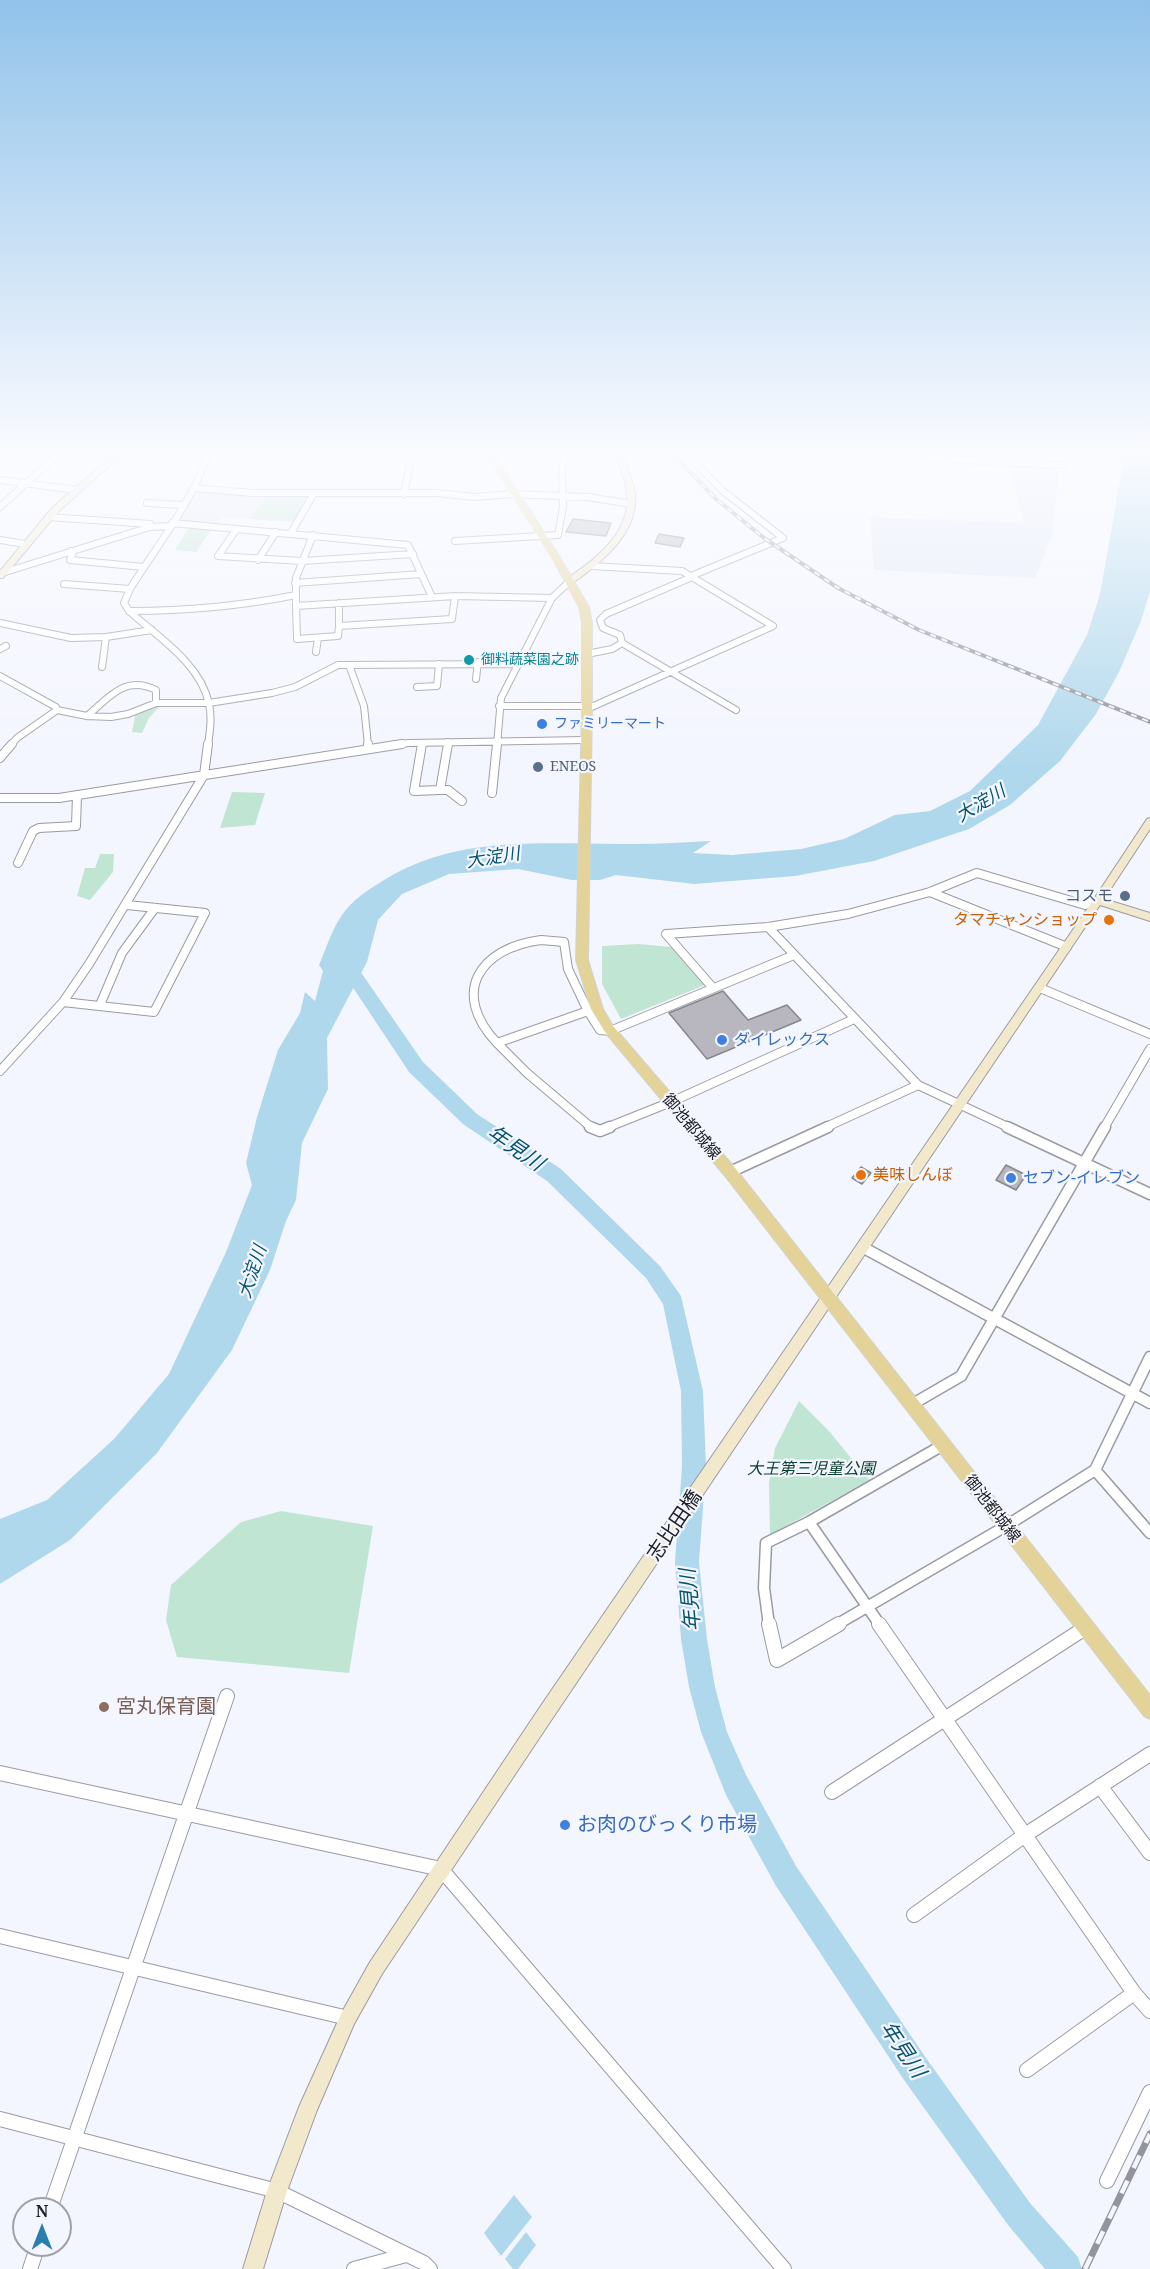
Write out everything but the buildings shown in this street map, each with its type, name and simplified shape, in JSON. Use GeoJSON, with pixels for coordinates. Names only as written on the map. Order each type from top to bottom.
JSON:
{"type":"FeatureCollection","features":[{"type":"Feature","properties":{"kind":"main road","name":"御池都城線"},"geometry":{"type":"LineString","coordinates":[[555,555],[571,580],[584,607],[587,623],[582,960],[597,1009],[610,1031],[730,1172],[1150,1710]]}},
{"type":"Feature","properties":{"kind":"street"},"geometry":{"type":"LineString","coordinates":[[1,574],[16,555]]}},
{"type":"Feature","properties":{"kind":"street"},"geometry":{"type":"LineString","coordinates":[[1,574],[57,555]]}},
{"type":"Feature","properties":{"kind":"street"},"geometry":{"type":"LineString","coordinates":[[72,555],[70,560],[144,567]]}},
{"type":"Feature","properties":{"kind":"street"},"geometry":{"type":"LineString","coordinates":[[0,1071],[63,1002],[127,905],[204,775],[211,721],[209,703],[203,686],[189,665],[129,611],[124,603],[151,555]]}},
{"type":"Feature","properties":{"kind":"street"},"geometry":{"type":"LineString","coordinates":[[219,555],[258,560],[302,561],[399,555]]}},
{"type":"Feature","properties":{"kind":"street"},"geometry":{"type":"LineString","coordinates":[[258,560],[261,555]]}},
{"type":"Feature","properties":{"kind":"street"},"geometry":{"type":"LineString","coordinates":[[305,555],[296,583],[297,639],[338,636],[339,603]]}},
{"type":"Feature","properties":{"kind":"street"},"geometry":{"type":"LineString","coordinates":[[413,555],[432,597]]}},
{"type":"Feature","properties":{"kind":"street"},"geometry":{"type":"LineString","coordinates":[[492,793],[499,706],[505,688],[552,598],[571,580],[591,566],[600,555]]}},
{"type":"Feature","properties":{"kind":"street"},"geometry":{"type":"LineString","coordinates":[[736,710],[622,643],[620,635],[603,628],[602,617],[744,555]]}},
{"type":"Feature","properties":{"kind":"street"},"geometry":{"type":"LineString","coordinates":[[499,706],[586,707],[773,626],[682,571],[671,568],[591,566]]}},
{"type":"Feature","properties":{"kind":"street"},"geometry":{"type":"LineString","coordinates":[[296,583],[422,574]]}},
{"type":"Feature","properties":{"kind":"street"},"geometry":{"type":"LineString","coordinates":[[64,584],[130,589]]}},
{"type":"Feature","properties":{"kind":"street"},"geometry":{"type":"LineString","coordinates":[[129,611],[192,609],[296,596]]}},
{"type":"Feature","properties":{"kind":"street"},"geometry":{"type":"LineString","coordinates":[[296,606],[455,596],[552,598]]}},
{"type":"Feature","properties":{"kind":"street"},"geometry":{"type":"LineString","coordinates":[[339,626],[452,619],[455,596]]}},
{"type":"Feature","properties":{"kind":"street"},"geometry":{"type":"LineString","coordinates":[[0,622],[71,638],[106,637],[152,630]]}},
{"type":"Feature","properties":{"kind":"street"},"geometry":{"type":"LineString","coordinates":[[102,667],[106,637]]}},
{"type":"Feature","properties":{"kind":"street"},"geometry":{"type":"LineString","coordinates":[[316,652],[318,638]]}},
{"type":"Feature","properties":{"kind":"street"},"geometry":{"type":"LineString","coordinates":[[587,654],[612,649],[622,643]]}},
{"type":"Feature","properties":{"kind":"street"},"geometry":{"type":"LineString","coordinates":[[0,676],[38,696],[56,707],[57,710],[87,716],[111,717],[128,714],[156,703],[209,703],[295,687],[313,680],[329,668],[349,664],[478,662],[518,664]]}},
{"type":"Feature","properties":{"kind":"street"},"geometry":{"type":"LineString","coordinates":[[476,679],[478,662]]}},
{"type":"Feature","properties":{"kind":"street"},"geometry":{"type":"LineString","coordinates":[[349,664],[357,693],[364,706],[368,748]]}},
{"type":"Feature","properties":{"kind":"street"},"geometry":{"type":"LineString","coordinates":[[417,687],[437,686],[438,664]]}},
{"type":"Feature","properties":{"kind":"street"},"geometry":{"type":"LineString","coordinates":[[87,716],[121,687],[128,685],[145,684],[156,690],[156,703]]}},
{"type":"Feature","properties":{"kind":"street"},"geometry":{"type":"LineString","coordinates":[[0,758],[17,738],[57,710]]}},
{"type":"Feature","properties":{"kind":"street"},"geometry":{"type":"LineString","coordinates":[[0,798],[41,800],[368,748],[448,742],[586,740]]}},
{"type":"Feature","properties":{"kind":"street"},"geometry":{"type":"LineString","coordinates":[[440,790],[448,742]]}},
{"type":"Feature","properties":{"kind":"street"},"geometry":{"type":"LineString","coordinates":[[422,743],[414,791],[448,790],[462,801]]}},
{"type":"Feature","properties":{"kind":"street"},"geometry":{"type":"LineString","coordinates":[[18,863],[33,831],[39,828],[76,826],[77,795]]}},
{"type":"Feature","properties":{"kind":"street","name":"志比田橋"},"geometry":{"type":"LineString","coordinates":[[253,2269],[277,2190],[308,2107],[348,2018],[376,1968],[827,1299],[1068,947],[1150,821]]}},
{"type":"Feature","properties":{"kind":"street"},"geometry":{"type":"LineString","coordinates":[[714,988],[666,934],[768,927],[848,914],[930,892],[977,873],[1085,905],[1098,902],[1150,917]]}},
{"type":"Feature","properties":{"kind":"street"},"geometry":{"type":"LineString","coordinates":[[930,892],[1068,947]]}},
{"type":"Feature","properties":{"kind":"street"},"geometry":{"type":"LineString","coordinates":[[63,1002],[154,1012],[205,913],[127,905]]}},
{"type":"Feature","properties":{"kind":"street"},"geometry":{"type":"LineString","coordinates":[[100,1005],[107,983],[131,935],[155,908]]}},
{"type":"Feature","properties":{"kind":"street"},"geometry":{"type":"LineString","coordinates":[[768,927],[918,1085],[1150,1194]]}},
{"type":"Feature","properties":{"kind":"street"},"geometry":{"type":"LineString","coordinates":[[794,955],[610,1031],[600,1030],[588,1011],[568,969],[564,942],[560,940],[524,943],[504,951],[489,962],[477,977],[472,993],[474,1010],[495,1044],[593,1130],[600,1131],[854,1019]]}},
{"type":"Feature","properties":{"kind":"street"},"geometry":{"type":"LineString","coordinates":[[1040,988],[1150,1034]]}},
{"type":"Feature","properties":{"kind":"street"},"geometry":{"type":"LineString","coordinates":[[495,1044],[588,1011]]}},
{"type":"Feature","properties":{"kind":"street"},"geometry":{"type":"LineString","coordinates":[[911,1405],[961,1376],[1150,1049]]}},
{"type":"Feature","properties":{"kind":"street"},"geometry":{"type":"LineString","coordinates":[[730,1172],[918,1085]]}},
{"type":"Feature","properties":{"kind":"street"},"geometry":{"type":"LineString","coordinates":[[864,1248],[1150,1403]]}},
{"type":"Feature","properties":{"kind":"street"},"geometry":{"type":"LineString","coordinates":[[943,1445],[809,1522],[766,1543],[763,1566],[765,1617],[777,1660],[1006,1526],[1095,1470],[1150,1359]]}},
{"type":"Feature","properties":{"kind":"street"},"geometry":{"type":"LineString","coordinates":[[1095,1470],[1150,1533]]}},
{"type":"Feature","properties":{"kind":"street"},"geometry":{"type":"LineString","coordinates":[[809,1522],[1134,1993],[1150,2011]]}},
{"type":"Feature","properties":{"kind":"street"},"geometry":{"type":"LineString","coordinates":[[832,1792],[1085,1628]]}},
{"type":"Feature","properties":{"kind":"street"},"geometry":{"type":"LineString","coordinates":[[55,2197],[227,1696]]}},
{"type":"Feature","properties":{"kind":"street"},"geometry":{"type":"LineString","coordinates":[[914,1915],[1025,1835],[1150,1754]]}},
{"type":"Feature","properties":{"kind":"street"},"geometry":{"type":"LineString","coordinates":[[0,1773],[441,1869],[784,2269]]}},
{"type":"Feature","properties":{"kind":"street"},"geometry":{"type":"LineString","coordinates":[[1100,1786],[1150,1853]]}},
{"type":"Feature","properties":{"kind":"street"},"geometry":{"type":"LineString","coordinates":[[0,1936],[348,2018]]}},
{"type":"Feature","properties":{"kind":"street"},"geometry":{"type":"LineString","coordinates":[[1027,2070],[1134,1993]]}},
{"type":"Feature","properties":{"kind":"street"},"geometry":{"type":"LineString","coordinates":[[1107,2181],[1150,2092]]}},
{"type":"Feature","properties":{"kind":"street"},"geometry":{"type":"LineString","coordinates":[[0,2119],[277,2190],[424,2263],[430,2269]]}},
{"type":"Feature","properties":{"kind":"street"},"geometry":{"type":"LineString","coordinates":[[354,2269],[406,2255]]}},
{"type":"Feature","properties":{"kind":"shaded area"},"geometry":{"type":"Polygon","coordinates":[[[873,555],[1044,555],[1035,578],[874,570],[873,555]]]}},
{"type":"Feature","properties":{"kind":"green space"},"geometry":{"type":"Polygon","coordinates":[[[162,704],[149,718],[142,733],[132,732],[135,716],[149,707],[162,704]]]}},
{"type":"Feature","properties":{"kind":"green space"},"geometry":{"type":"Polygon","coordinates":[[[232,792],[265,793],[255,825],[220,828],[232,792]]]}},
{"type":"Feature","properties":{"kind":"green space"},"geometry":{"type":"Polygon","coordinates":[[[100,854],[114,854],[113,872],[90,900],[77,896],[85,868],[95,868],[100,854]]]}},
{"type":"Feature","properties":{"kind":"green space"},"geometry":{"type":"Polygon","coordinates":[[[639,944],[671,947],[705,985],[621,1019],[602,984],[602,946],[639,944]]]}},
{"type":"Feature","properties":{"kind":"green space","name":"大王第三児童公園"},"geometry":{"type":"Polygon","coordinates":[[[799,1401],[829,1431],[869,1480],[770,1535],[769,1483],[775,1448],[799,1401]]]}},
{"type":"Feature","properties":{"kind":"green space"},"geometry":{"type":"Polygon","coordinates":[[[281,1511],[373,1526],[349,1673],[177,1657],[166,1620],[171,1585],[241,1522],[281,1511]]]}},
{"type":"Feature","properties":{"kind":"water","name":"大淀川"},"geometry":{"type":"Polygon","coordinates":[[[1107,555],[1150,555],[1150,591],[1141,621],[1119,672],[1096,714],[1060,761],[1010,805],[969,829],[874,861],[795,876],[694,884],[616,875],[600,880],[572,880],[518,869],[449,874],[402,894],[378,920],[367,962],[327,1038],[328,1089],[302,1143],[296,1200],[286,1221],[270,1270],[232,1350],[157,1453],[70,1540],[0,1584],[0,1519],[47,1500],[114,1439],[169,1374],[226,1252],[252,1185],[246,1163],[257,1117],[278,1050],[300,1013],[305,992],[315,1001],[323,971],[319,965],[335,926],[351,904],[361,895],[413,865],[474,848],[537,843],[643,844],[711,841],[693,853],[732,855],[801,849],[844,839],[895,815],[930,811],[970,791],[1038,725],[1087,635],[1100,594],[1107,555]]]}},
{"type":"Feature","properties":{"kind":"water"},"geometry":{"type":"Polygon","coordinates":[[[514,2195],[532,2217],[501,2256],[484,2233],[514,2195]]]}},
{"type":"Feature","properties":{"kind":"water"},"geometry":{"type":"Polygon","coordinates":[[[526,2232],[536,2245],[518,2269],[513,2269],[505,2259],[526,2232]]]}},
{"type":"Feature","properties":{"kind":"waterway","name":"年見川"},"geometry":{"type":"LineString","coordinates":[[345,962],[416,1067],[470,1119],[554,1175],[653,1272],[673,1302],[692,1391],[694,1467],[687,1562],[694,1639],[702,1687],[714,1732],[736,1785],[786,1876],[915,2069],[1019,2214],[1066,2269]]}},
{"type":"Feature","properties":{"kind":"railway"},"geometry":{"type":"LineString","coordinates":[[789,555],[838,588],[919,630],[1150,722]]}},
{"type":"Feature","properties":{"kind":"railway"},"geometry":{"type":"LineString","coordinates":[[1085,2269],[1150,2134]]}},
{"type":"Feature","properties":{"kind":"place","name":"御料蔬菜園之跡"},"geometry":{"type":"Point","coordinates":[469,660]}},
{"type":"Feature","properties":{"kind":"place","name":"ファミリーマート"},"geometry":{"type":"Point","coordinates":[542,724]}},
{"type":"Feature","properties":{"kind":"place","name":"ENEOS"},"geometry":{"type":"Point","coordinates":[538,767]}},
{"type":"Feature","properties":{"kind":"place","name":"コスモ"},"geometry":{"type":"Point","coordinates":[1125,896]}},
{"type":"Feature","properties":{"kind":"place","name":"タマチャンショップ"},"geometry":{"type":"Point","coordinates":[1109,920]}},
{"type":"Feature","properties":{"kind":"place","name":"ダイレックス"},"geometry":{"type":"Point","coordinates":[722,1040]}},
{"type":"Feature","properties":{"kind":"place","name":"美味しんぼ"},"geometry":{"type":"Point","coordinates":[861,1175]}},
{"type":"Feature","properties":{"kind":"place","name":"セブン-イレブン"},"geometry":{"type":"Point","coordinates":[1011,1178]}},
{"type":"Feature","properties":{"kind":"place","name":"宮丸保育園"},"geometry":{"type":"Point","coordinates":[104,1707]}},
{"type":"Feature","properties":{"kind":"place","name":"お肉のびっくり市場"},"geometry":{"type":"Point","coordinates":[565,1825]}}]}
